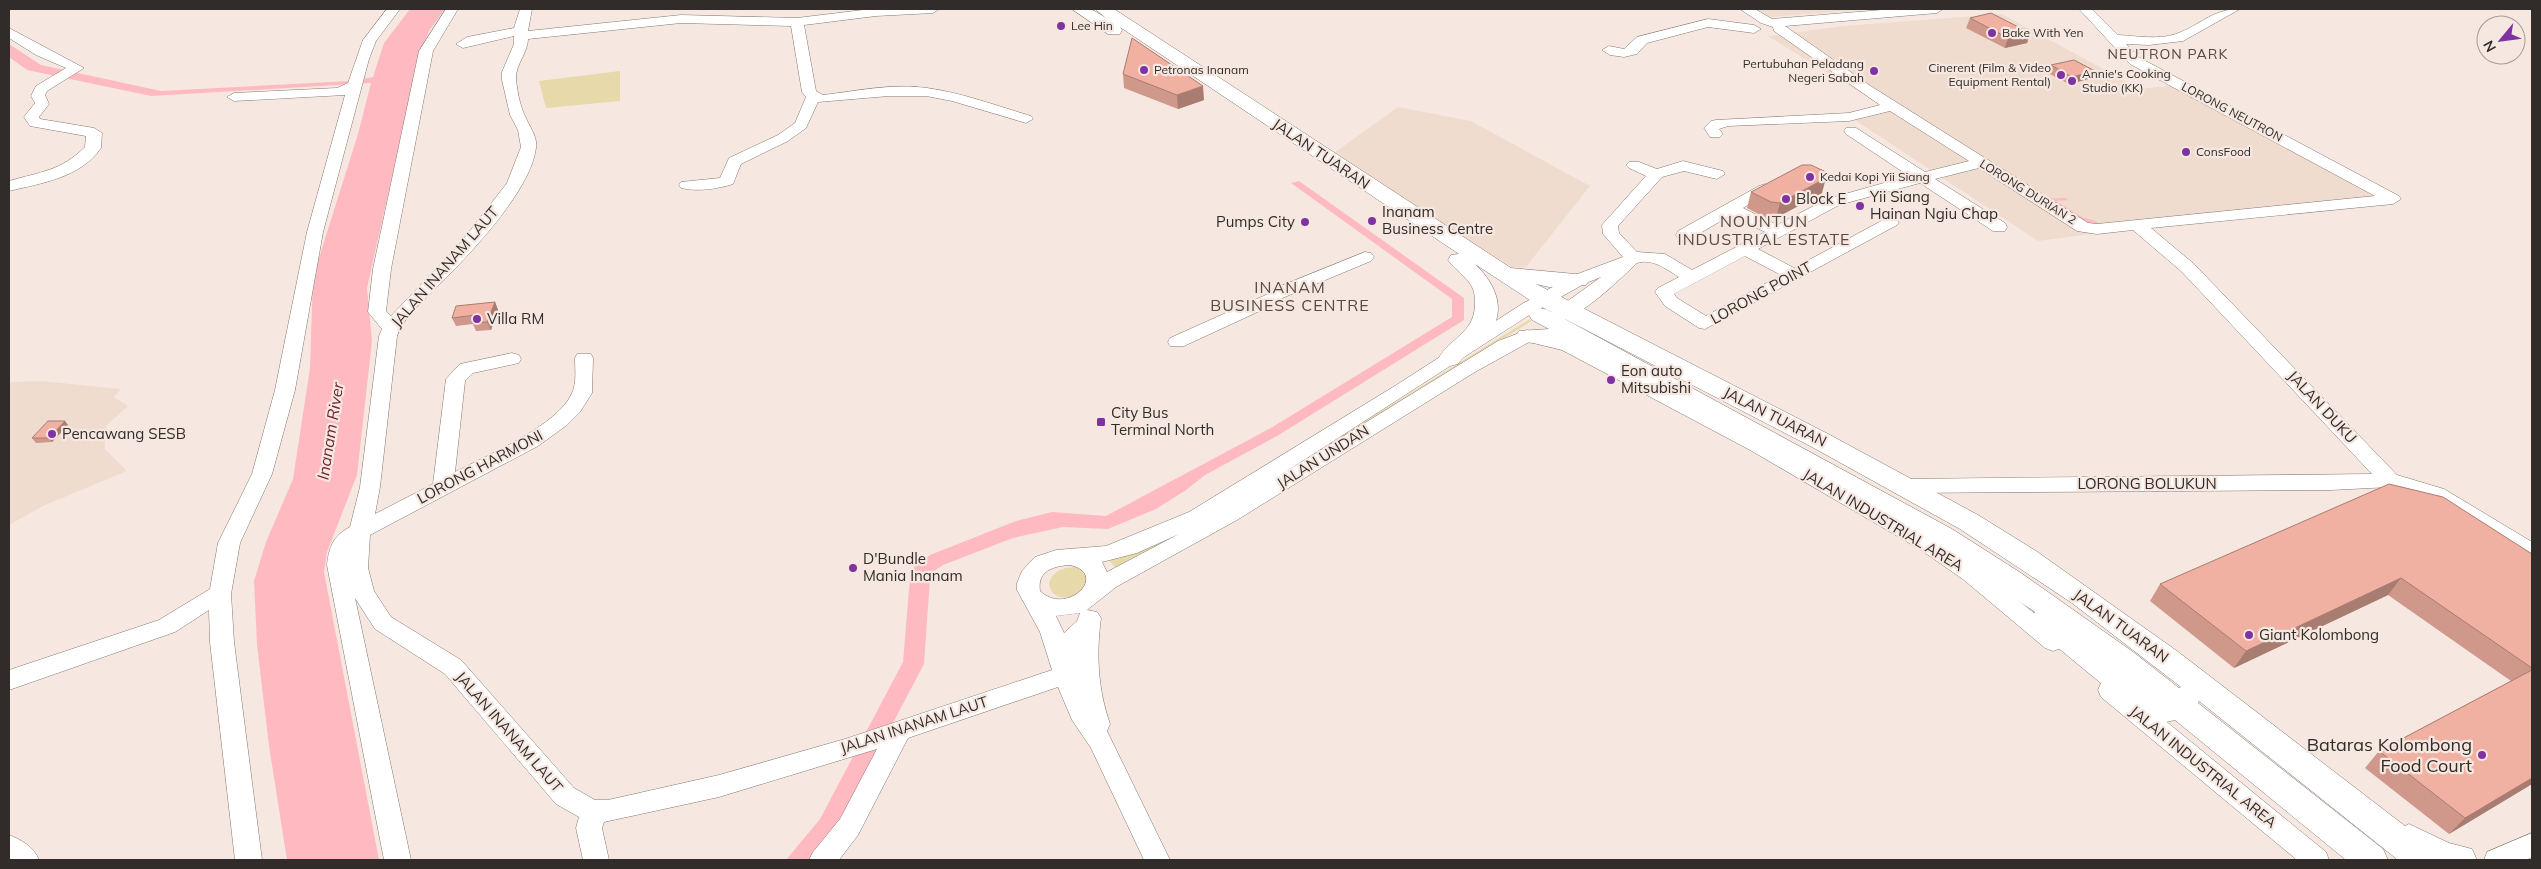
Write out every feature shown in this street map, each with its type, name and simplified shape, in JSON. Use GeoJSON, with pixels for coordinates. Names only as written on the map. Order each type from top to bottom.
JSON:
{"type":"FeatureCollection","features":[{"type":"Feature","properties":{"kind":"main road","name":"JALAN TUARAN"},"geometry":{"type":"LineString","coordinates":[[1080,9],[1177,72],[1342,188],[1459,260],[1547,310],[1772,415],[1969,522],[2026,558],[2082,596],[2185,673],[2423,860]]}},
{"type":"Feature","properties":{"kind":"main road","name":"JALAN TUARAN"},"geometry":{"type":"LineString","coordinates":[[1102,9],[1200,71],[1370,187],[1505,273],[1547,310],[1602,350],[1942,536],[2043,602],[2123,660],[2371,860]]}},
{"type":"Feature","properties":{"kind":"main road"},"geometry":{"type":"LineString","coordinates":[[1450,359],[1454,350],[1478,332],[1482,326],[1486,310],[1486,292],[1482,284],[1459,260]]}},
{"type":"Feature","properties":{"kind":"main road"},"geometry":{"type":"LineString","coordinates":[[1505,273],[1548,280],[1578,280]]}},
{"type":"Feature","properties":{"kind":"main road"},"geometry":{"type":"LineString","coordinates":[[1527,336],[1554,336],[1602,350]]}},
{"type":"Feature","properties":{"kind":"main road"},"geometry":{"type":"LineString","coordinates":[[1942,536],[2146,704],[2160,711],[2178,705],[2185,698],[2185,673]]}},
{"type":"Feature","properties":{"kind":"main road"},"geometry":{"type":"LineString","coordinates":[[2336,791],[2418,846],[2444,857],[2460,860]]}},
{"type":"Feature","properties":{"kind":"street"},"geometry":{"type":"LineString","coordinates":[[248,860],[222,642],[220,594],[230,543],[262,474],[286,390],[316,232],[354,86],[366,46],[394,9]]}},
{"type":"Feature","properties":{"kind":"street"},"geometry":{"type":"LineString","coordinates":[[390,328],[376,312],[382,269],[426,51],[452,9]]}},
{"type":"Feature","properties":{"kind":"street","name":"JALAN INANAM LAUT"},"geometry":{"type":"LineString","coordinates":[[526,9],[520,34],[521,44],[509,80],[517,115],[525,130],[529,147],[515,184],[464,250],[403,312],[390,328],[374,460],[362,530],[357,545],[357,568],[370,606],[383,623],[453,667],[565,796],[594,811],[608,811],[677,797],[900,731],[1065,675]]}},
{"type":"Feature","properties":{"kind":"street"},"geometry":{"type":"LineString","coordinates":[[463,44],[472,40],[520,34],[681,20],[796,22],[876,12],[933,9]]}},
{"type":"Feature","properties":{"kind":"street"},"geometry":{"type":"LineString","coordinates":[[1762,23],[1845,9]]}},
{"type":"Feature","properties":{"kind":"street"},"geometry":{"type":"LineString","coordinates":[[1608,50],[1627,53],[1634,50],[1642,40],[1708,23],[1762,23],[1937,9]]}},
{"type":"Feature","properties":{"kind":"street","name":"LORONG NEUTRON"},"geometry":{"type":"LineString","coordinates":[[2085,9],[2128,56],[2142,65],[2393,199]]}},
{"type":"Feature","properties":{"kind":"street"},"geometry":{"type":"LineString","coordinates":[[2114,39],[2149,41],[2178,38],[2234,9]]}},
{"type":"Feature","properties":{"kind":"street"},"geometry":{"type":"LineString","coordinates":[[796,22],[808,92],[813,98],[823,99],[911,91],[960,99],[1026,119]]}},
{"type":"Feature","properties":{"kind":"street","name":"LORONG DURIAN 2"},"geometry":{"type":"LineString","coordinates":[[1762,23],[2083,227],[2097,229],[2393,199]]}},
{"type":"Feature","properties":{"kind":"street"},"geometry":{"type":"LineString","coordinates":[[9,32],[41,52],[77,68],[38,92],[42,104],[31,117],[32,121],[94,133],[93,148],[71,169],[59,175],[9,186]]}},
{"type":"Feature","properties":{"kind":"street"},"geometry":{"type":"LineString","coordinates":[[234,97],[339,92],[354,86]]}},
{"type":"Feature","properties":{"kind":"street"},"geometry":{"type":"LineString","coordinates":[[687,185],[716,184],[727,181],[734,162],[783,138],[801,124],[813,98]]}},
{"type":"Feature","properties":{"kind":"street"},"geometry":{"type":"LineString","coordinates":[[1715,134],[1711,128],[1716,124],[1728,122],[1849,117],[1892,106]]}},
{"type":"Feature","properties":{"kind":"street"},"geometry":{"type":"LineString","coordinates":[[1850,131],[1999,227]]}},
{"type":"Feature","properties":{"kind":"street"},"geometry":{"type":"LineString","coordinates":[[1547,310],[1578,280],[1633,258],[1641,256],[1659,258],[1692,277],[1746,250],[1833,202],[1981,163]]}},
{"type":"Feature","properties":{"kind":"street"},"geometry":{"type":"LineString","coordinates":[[1634,165],[1656,174]]}},
{"type":"Feature","properties":{"kind":"street"},"geometry":{"type":"LineString","coordinates":[[1633,258],[1611,234],[1610,225],[1656,174],[1683,166],[1717,174]]}},
{"type":"Feature","properties":{"kind":"street"},"geometry":{"type":"LineString","coordinates":[[1684,235],[1765,189]]}},
{"type":"Feature","properties":{"kind":"street"},"geometry":{"type":"LineString","coordinates":[[1730,208],[1778,232]]}},
{"type":"Feature","properties":{"kind":"street","name":"LORONG POINT"},"geometry":{"type":"LineString","coordinates":[[1692,277],[1664,292],[1671,302],[1705,324],[1891,222]]}},
{"type":"Feature","properties":{"kind":"street","name":"JALAN DUKU"},"geometry":{"type":"LineString","coordinates":[[2137,225],[2188,268],[2390,480],[2437,494],[2532,552]]}},
{"type":"Feature","properties":{"kind":"street"},"geometry":{"type":"LineString","coordinates":[[1746,250],[1793,275]]}},
{"type":"Feature","properties":{"kind":"street"},"geometry":{"type":"LineString","coordinates":[[1177,342],[1274,296],[1365,257]]}},
{"type":"Feature","properties":{"kind":"street"},"geometry":{"type":"LineString","coordinates":[[1547,310],[1633,258]]}},
{"type":"Feature","properties":{"kind":"street","name":"JALAN UNDAN"},"geometry":{"type":"LineString","coordinates":[[1547,310],[1505,345],[1213,526],[1094,592],[1078,604],[1060,608],[1043,604],[1031,596],[1028,588],[1029,580],[1039,565],[1059,557],[1106,554],[1129,547],[1197,517],[1450,359],[1547,310]]}},
{"type":"Feature","properties":{"kind":"street"},"geometry":{"type":"LineString","coordinates":[[1505,345],[1527,336]]}},
{"type":"Feature","properties":{"kind":"street","name":"JALAN INDUSTRIAL AREA"},"geometry":{"type":"LineString","coordinates":[[1527,336],[1568,346],[1613,368],[1757,445],[1929,544],[1994,591],[2149,723],[2316,860]]}},
{"type":"Feature","properties":{"kind":"street","name":"LORONG HARMONI"},"geometry":{"type":"LineString","coordinates":[[397,860],[346,613],[338,565],[340,548],[348,538],[531,441],[559,420],[582,393],[584,358]]}},
{"type":"Feature","properties":{"kind":"street"},"geometry":{"type":"LineString","coordinates":[[443,486],[456,379],[467,368],[512,359]]}},
{"type":"Feature","properties":{"kind":"street","name":"LORONG BOLUKUN"},"geometry":{"type":"LineString","coordinates":[[1903,486],[2331,483],[2390,480]]}},
{"type":"Feature","properties":{"kind":"street"},"geometry":{"type":"LineString","coordinates":[[1075,557],[1084,560],[1096,570],[1099,578],[1087,626],[1086,689],[1099,727],[1101,741],[1157,860]]}},
{"type":"Feature","properties":{"kind":"street"},"geometry":{"type":"LineString","coordinates":[[9,680],[167,626],[220,594]]}},
{"type":"Feature","properties":{"kind":"street"},"geometry":{"type":"LineString","coordinates":[[1031,596],[1046,617],[1079,711],[1091,731],[1101,741]]}},
{"type":"Feature","properties":{"kind":"street"},"geometry":{"type":"LineString","coordinates":[[1065,675],[1071,668],[1071,641],[1087,626]]}},
{"type":"Feature","properties":{"kind":"street"},"geometry":{"type":"LineString","coordinates":[[823,860],[848,827],[900,731]]}},
{"type":"Feature","properties":{"kind":"street"},"geometry":{"type":"LineString","coordinates":[[594,811],[589,828],[596,860]]}},
{"type":"Feature","properties":{"kind":"street"},"geometry":{"type":"LineString","coordinates":[[2497,860],[2532,845]]}},
{"type":"Feature","properties":{"kind":"street"},"geometry":{"type":"LineString","coordinates":[[9,847],[26,860]]}},
{"type":"Feature","properties":{"kind":"shaded area"},"geometry":{"type":"Polygon","coordinates":[[[1750,9],[1872,9],[1770,17],[1750,9]]]}},
{"type":"Feature","properties":{"kind":"shaded area"},"geometry":{"type":"Polygon","coordinates":[[[2002,14],[2140,89],[2183,84],[2393,195],[2038,241],[1844,113],[1880,105],[1768,36],[1843,26],[2002,14]]]}},
{"type":"Feature","properties":{"kind":"shaded area"},"geometry":{"type":"Polygon","coordinates":[[[620,71],[620,101],[546,108],[539,81],[620,71]]]}},
{"type":"Feature","properties":{"kind":"shaded area"},"geometry":{"type":"Polygon","coordinates":[[[1398,107],[1471,121],[1590,186],[1526,267],[1512,267],[1331,155],[1398,107]]]}},
{"type":"Feature","properties":{"kind":"shaded area"},"geometry":{"type":"Polygon","coordinates":[[[1530,319],[1531,321],[1525,325],[1247,498],[1189,530],[1530,319]]]}},
{"type":"Feature","properties":{"kind":"shaded area"},"geometry":{"type":"Polygon","coordinates":[[[42,381],[121,389],[114,397],[128,406],[106,426],[105,449],[127,471],[43,506],[9,525],[9,382],[42,381]]]}},
{"type":"Feature","properties":{"kind":"shaded area"},"geometry":{"type":"Polygon","coordinates":[[[1184,533],[1117,570],[1109,560],[1156,545],[1184,533]]]}},
{"type":"Feature","properties":{"kind":"shaded area"},"geometry":{"type":"Polygon","coordinates":[[[1077,567],[1088,571],[1085,594],[1059,597],[1051,591],[1050,580],[1055,573],[1063,569],[1077,567]]]}},
{"type":"Feature","properties":{"kind":"water","name":"Inanam River"},"geometry":{"type":"Polygon","coordinates":[[[410,9],[445,9],[429,31],[420,52],[367,288],[372,341],[357,475],[327,552],[324,572],[379,860],[287,860],[269,746],[257,645],[254,581],[266,542],[293,479],[310,368],[313,277],[358,134],[371,83],[151,96],[27,70],[9,57],[9,44],[41,65],[161,91],[350,81],[373,77],[384,43],[410,9]]]}},
{"type":"Feature","properties":{"kind":"water"},"geometry":{"type":"Polygon","coordinates":[[[1299,181],[1464,298],[1464,320],[1277,436],[1205,475],[1156,509],[1108,529],[1063,527],[1013,538],[943,565],[934,571],[930,579],[924,664],[834,835],[813,860],[786,860],[820,819],[903,662],[910,577],[913,568],[930,555],[1016,521],[1052,512],[1106,516],[1269,429],[1452,317],[1452,299],[1291,183],[1299,181]]]}},
{"type":"Feature","properties":{"kind":"building"},"geometry":{"type":"Polygon","coordinates":[[[1991,13],[2030,33],[2008,38],[1970,18],[1991,13]]]}},
{"type":"Feature","properties":{"kind":"building"},"geometry":{"type":"Polygon","coordinates":[[[1132,38],[1203,86],[1177,95],[1123,74],[1132,38]]]}},
{"type":"Feature","properties":{"kind":"building"},"geometry":{"type":"Polygon","coordinates":[[[2074,60],[2095,71],[2072,77],[2051,65],[2074,60]]]}},
{"type":"Feature","properties":{"kind":"building"},"geometry":{"type":"Polygon","coordinates":[[[1802,165],[1811,165],[1824,171],[1826,178],[1780,203],[1771,202],[1751,192],[1802,165]]]}},
{"type":"Feature","properties":{"kind":"building"},"geometry":{"type":"Polygon","coordinates":[[[495,302],[487,322],[472,323],[475,315],[452,318],[456,306],[495,302]]]}},
{"type":"Feature","properties":{"kind":"building"},"geometry":{"type":"Polygon","coordinates":[[[48,421],[65,421],[49,438],[32,438],[48,421]]]}},
{"type":"Feature","properties":{"kind":"building"},"geometry":{"type":"Polygon","coordinates":[[[2389,484],[2443,497],[2532,554],[2532,668],[2401,578],[2246,651],[2160,584],[2389,484]]]}},
{"type":"Feature","properties":{"kind":"building"},"geometry":{"type":"Polygon","coordinates":[[[2532,670],[2532,778],[2465,818],[2379,751],[2532,670]]]}},
{"type":"Feature","properties":{"kind":"waterway"},"geometry":{"type":"LineString","coordinates":[[2052,200],[2066,199]]}},
{"type":"Feature","properties":{"kind":"waterway"},"geometry":{"type":"LineString","coordinates":[[2052,200],[2085,220]]}},
{"type":"Feature","properties":{"kind":"waterway"},"geometry":{"type":"LineString","coordinates":[[2085,220],[2095,223]]}},
{"type":"Feature","properties":{"kind":"place","name":"Lee Hin"},"geometry":{"type":"Point","coordinates":[1061,26]}},
{"type":"Feature","properties":{"kind":"place","name":"Bake With Yen"},"geometry":{"type":"Point","coordinates":[1992,33]}},
{"type":"Feature","properties":{"kind":"place","name":"Petronas Inanam"},"geometry":{"type":"Point","coordinates":[1144,70]}},
{"type":"Feature","properties":{"kind":"place","name":"Pertubuhan Peladang Negeri Sabah"},"geometry":{"type":"Point","coordinates":[1874,71]}},
{"type":"Feature","properties":{"kind":"place","name":"Cinerent (Film & Video Equipment Rental)"},"geometry":{"type":"Point","coordinates":[2061,75]}},
{"type":"Feature","properties":{"kind":"place","name":"Annie's Cooking Studio (KK)"},"geometry":{"type":"Point","coordinates":[2072,81]}},
{"type":"Feature","properties":{"kind":"place","name":"ConsFood"},"geometry":{"type":"Point","coordinates":[2186,152]}},
{"type":"Feature","properties":{"kind":"place","name":"Kedai Kopi Yii Siang"},"geometry":{"type":"Point","coordinates":[1810,177]}},
{"type":"Feature","properties":{"kind":"place","name":"Block E"},"geometry":{"type":"Point","coordinates":[1786,199]}},
{"type":"Feature","properties":{"kind":"place","name":"Yii Siang Hainan Ngiu Chap"},"geometry":{"type":"Point","coordinates":[1860,206]}},
{"type":"Feature","properties":{"kind":"place","name":"Inanam Business Centre"},"geometry":{"type":"Point","coordinates":[1372,221]}},
{"type":"Feature","properties":{"kind":"place","name":"Pumps City"},"geometry":{"type":"Point","coordinates":[1305,222]}},
{"type":"Feature","properties":{"kind":"place","name":"Villa RM"},"geometry":{"type":"Point","coordinates":[477,319]}},
{"type":"Feature","properties":{"kind":"place","name":"Eon auto Mitsubishi"},"geometry":{"type":"Point","coordinates":[1611,380]}},
{"type":"Feature","properties":{"kind":"place","name":"City Bus Terminal North"},"geometry":{"type":"Point","coordinates":[1101,422]}},
{"type":"Feature","properties":{"kind":"place","name":"Pencawang SESB"},"geometry":{"type":"Point","coordinates":[52,434]}},
{"type":"Feature","properties":{"kind":"place","name":"D'Bundle Mania Inanam"},"geometry":{"type":"Point","coordinates":[853,568]}},
{"type":"Feature","properties":{"kind":"place","name":"Giant Kolombong"},"geometry":{"type":"Point","coordinates":[2249,635]}},
{"type":"Feature","properties":{"kind":"place","name":"Bataras Kolombong Food Court"},"geometry":{"type":"Point","coordinates":[2482,755]}},
{"type":"Feature","properties":{"kind":"district","name":"NEUTRON PARK"},"geometry":{"type":"Point","coordinates":[2168,54]}},
{"type":"Feature","properties":{"kind":"district","name":"NOUNTUN INDUSTRIAL ESTATE"},"geometry":{"type":"Point","coordinates":[1764,230]}},
{"type":"Feature","properties":{"kind":"district","name":"INANAM BUSINESS CENTRE"},"geometry":{"type":"Point","coordinates":[1290,296]}}]}
